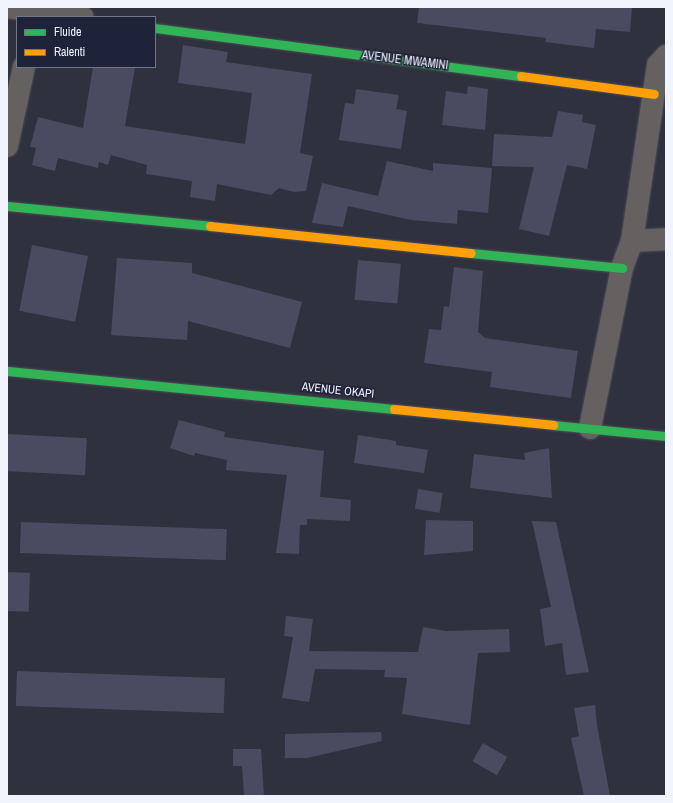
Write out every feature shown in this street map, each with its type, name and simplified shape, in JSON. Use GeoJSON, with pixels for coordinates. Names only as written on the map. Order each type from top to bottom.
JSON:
{"type":"FeatureCollection","features":[{"type":"Feature","properties":{"kind":"street"},"geometry":{"type":"LineString","coordinates":[[7,7],[35,14],[66,16]]}},
{"type":"Feature","properties":{"kind":"street","name":"AVENUE MWAMINI"},"geometry":{"type":"LineString","coordinates":[[156,28],[654,94]]}},
{"type":"Feature","properties":{"kind":"street"},"geometry":{"type":"LineString","coordinates":[[590,428],[622,268],[632,241],[658,65],[666,56]]}},
{"type":"Feature","properties":{"kind":"street"},"geometry":{"type":"LineString","coordinates":[[7,146],[24,68]]}},
{"type":"Feature","properties":{"kind":"street"},"geometry":{"type":"LineString","coordinates":[[7,206],[622,268]]}},
{"type":"Feature","properties":{"kind":"street"},"geometry":{"type":"LineString","coordinates":[[632,241],[666,239]]}},
{"type":"Feature","properties":{"kind":"street","name":"AVENUE OKAPI"},"geometry":{"type":"LineString","coordinates":[[7,371],[666,436]]}},
{"type":"Feature","properties":{"kind":"building"},"geometry":{"type":"Polygon","coordinates":[[[419,7],[632,7],[630,32],[596,29],[594,48],[545,42],[546,38],[417,23],[419,7]]]}},
{"type":"Feature","properties":{"kind":"building"},"geometry":{"type":"Polygon","coordinates":[[[183,45],[228,52],[226,62],[312,74],[300,153],[313,156],[306,191],[294,192],[279,188],[271,195],[217,184],[215,201],[190,197],[192,181],[146,174],[147,165],[111,155],[108,165],[99,162],[98,168],[58,158],[55,171],[32,165],[36,148],[30,147],[38,117],[83,128],[93,68],[135,68],[125,126],[245,144],[252,93],[178,83],[183,45]]]}},
{"type":"Feature","properties":{"kind":"building"},"geometry":{"type":"Polygon","coordinates":[[[468,86],[488,89],[485,130],[442,125],[446,91],[467,94],[468,86]]]}},
{"type":"Feature","properties":{"kind":"building"},"geometry":{"type":"Polygon","coordinates":[[[356,89],[399,95],[396,109],[407,111],[401,149],[339,140],[345,103],[354,104],[356,89]]]}},
{"type":"Feature","properties":{"kind":"building"},"geometry":{"type":"Polygon","coordinates":[[[558,111],[583,115],[582,122],[596,125],[587,169],[567,165],[549,236],[519,229],[534,167],[492,166],[494,134],[552,137],[558,111]]]}},
{"type":"Feature","properties":{"kind":"building"},"geometry":{"type":"Polygon","coordinates":[[[387,161],[433,171],[433,163],[492,168],[488,213],[458,210],[457,224],[411,220],[348,206],[343,227],[312,223],[322,183],[378,196],[387,161]]]}},
{"type":"Feature","properties":{"kind":"building"},"geometry":{"type":"Polygon","coordinates":[[[32,245],[88,256],[75,322],[19,311],[32,245]]]}},
{"type":"Feature","properties":{"kind":"building"},"geometry":{"type":"Polygon","coordinates":[[[117,258],[192,263],[192,273],[302,302],[290,348],[188,321],[187,340],[111,335],[117,258]]]}},
{"type":"Feature","properties":{"kind":"building"},"geometry":{"type":"Polygon","coordinates":[[[358,260],[401,264],[397,304],[355,300],[358,260]]]}},
{"type":"Feature","properties":{"kind":"building"},"geometry":{"type":"Polygon","coordinates":[[[454,267],[483,271],[478,332],[485,338],[578,351],[571,398],[490,387],[492,372],[424,363],[429,329],[441,330],[444,306],[449,307],[454,267]]]}},
{"type":"Feature","properties":{"kind":"building"},"geometry":{"type":"Polygon","coordinates":[[[179,420],[225,432],[224,437],[324,451],[320,497],[351,500],[350,521],[307,519],[307,525],[300,525],[299,554],[276,553],[287,475],[226,470],[227,460],[195,453],[194,456],[170,448],[179,420]]]}},
{"type":"Feature","properties":{"kind":"building"},"geometry":{"type":"Polygon","coordinates":[[[7,434],[87,438],[85,475],[7,471],[7,434]]]}},
{"type":"Feature","properties":{"kind":"building"},"geometry":{"type":"Polygon","coordinates":[[[358,435],[396,441],[396,445],[428,450],[424,473],[354,463],[358,435]]]}},
{"type":"Feature","properties":{"kind":"building"},"geometry":{"type":"Polygon","coordinates":[[[549,448],[552,498],[470,488],[474,454],[525,460],[524,453],[549,448]]]}},
{"type":"Feature","properties":{"kind":"building"},"geometry":{"type":"Polygon","coordinates":[[[418,489],[443,493],[440,513],[415,509],[418,489]]]}},
{"type":"Feature","properties":{"kind":"building"},"geometry":{"type":"Polygon","coordinates":[[[426,520],[473,521],[473,551],[424,555],[426,520]]]}},
{"type":"Feature","properties":{"kind":"building"},"geometry":{"type":"Polygon","coordinates":[[[532,521],[556,522],[589,672],[566,675],[562,643],[545,646],[540,609],[551,607],[532,521]]]}},
{"type":"Feature","properties":{"kind":"building"},"geometry":{"type":"Polygon","coordinates":[[[21,522],[227,529],[226,560],[20,553],[21,522]]]}},
{"type":"Feature","properties":{"kind":"building"},"geometry":{"type":"Polygon","coordinates":[[[7,572],[30,573],[29,612],[7,611],[7,572]]]}},
{"type":"Feature","properties":{"kind":"building"},"geometry":{"type":"Polygon","coordinates":[[[286,616],[313,619],[309,651],[418,652],[423,627],[446,631],[509,629],[510,652],[478,653],[470,725],[402,714],[407,678],[384,677],[385,670],[315,669],[309,702],[282,698],[293,637],[284,636],[286,616]]]}},
{"type":"Feature","properties":{"kind":"building"},"geometry":{"type":"Polygon","coordinates":[[[17,671],[225,678],[224,713],[16,706],[17,671]]]}},
{"type":"Feature","properties":{"kind":"building"},"geometry":{"type":"Polygon","coordinates":[[[595,705],[597,725],[610,796],[584,796],[571,738],[579,736],[574,708],[595,705]]]}},
{"type":"Feature","properties":{"kind":"building"},"geometry":{"type":"Polygon","coordinates":[[[381,732],[382,741],[307,758],[285,758],[285,734],[381,732]]]}},
{"type":"Feature","properties":{"kind":"building"},"geometry":{"type":"Polygon","coordinates":[[[483,743],[507,757],[497,775],[472,761],[483,743]]]}},
{"type":"Feature","properties":{"kind":"building"},"geometry":{"type":"Polygon","coordinates":[[[233,749],[261,749],[264,796],[244,796],[242,766],[233,766],[233,749]]]}},
{"type":"Feature","properties":{"kind":"traffic: fast"},"geometry":{"type":"LineString","coordinates":[[156,28],[521,76]]}},
{"type":"Feature","properties":{"kind":"traffic: fast"},"geometry":{"type":"LineString","coordinates":[[7,206],[210,226]]}},
{"type":"Feature","properties":{"kind":"traffic: fast"},"geometry":{"type":"LineString","coordinates":[[471,253],[622,268]]}},
{"type":"Feature","properties":{"kind":"traffic: fast"},"geometry":{"type":"LineString","coordinates":[[7,371],[394,409]]}},
{"type":"Feature","properties":{"kind":"traffic: fast"},"geometry":{"type":"LineString","coordinates":[[553,425],[666,436]]}},
{"type":"Feature","properties":{"kind":"traffic: slow"},"geometry":{"type":"LineString","coordinates":[[521,76],[654,94]]}},
{"type":"Feature","properties":{"kind":"traffic: slow"},"geometry":{"type":"LineString","coordinates":[[210,226],[471,253]]}},
{"type":"Feature","properties":{"kind":"traffic: slow"},"geometry":{"type":"LineString","coordinates":[[394,409],[553,425]]}}]}
